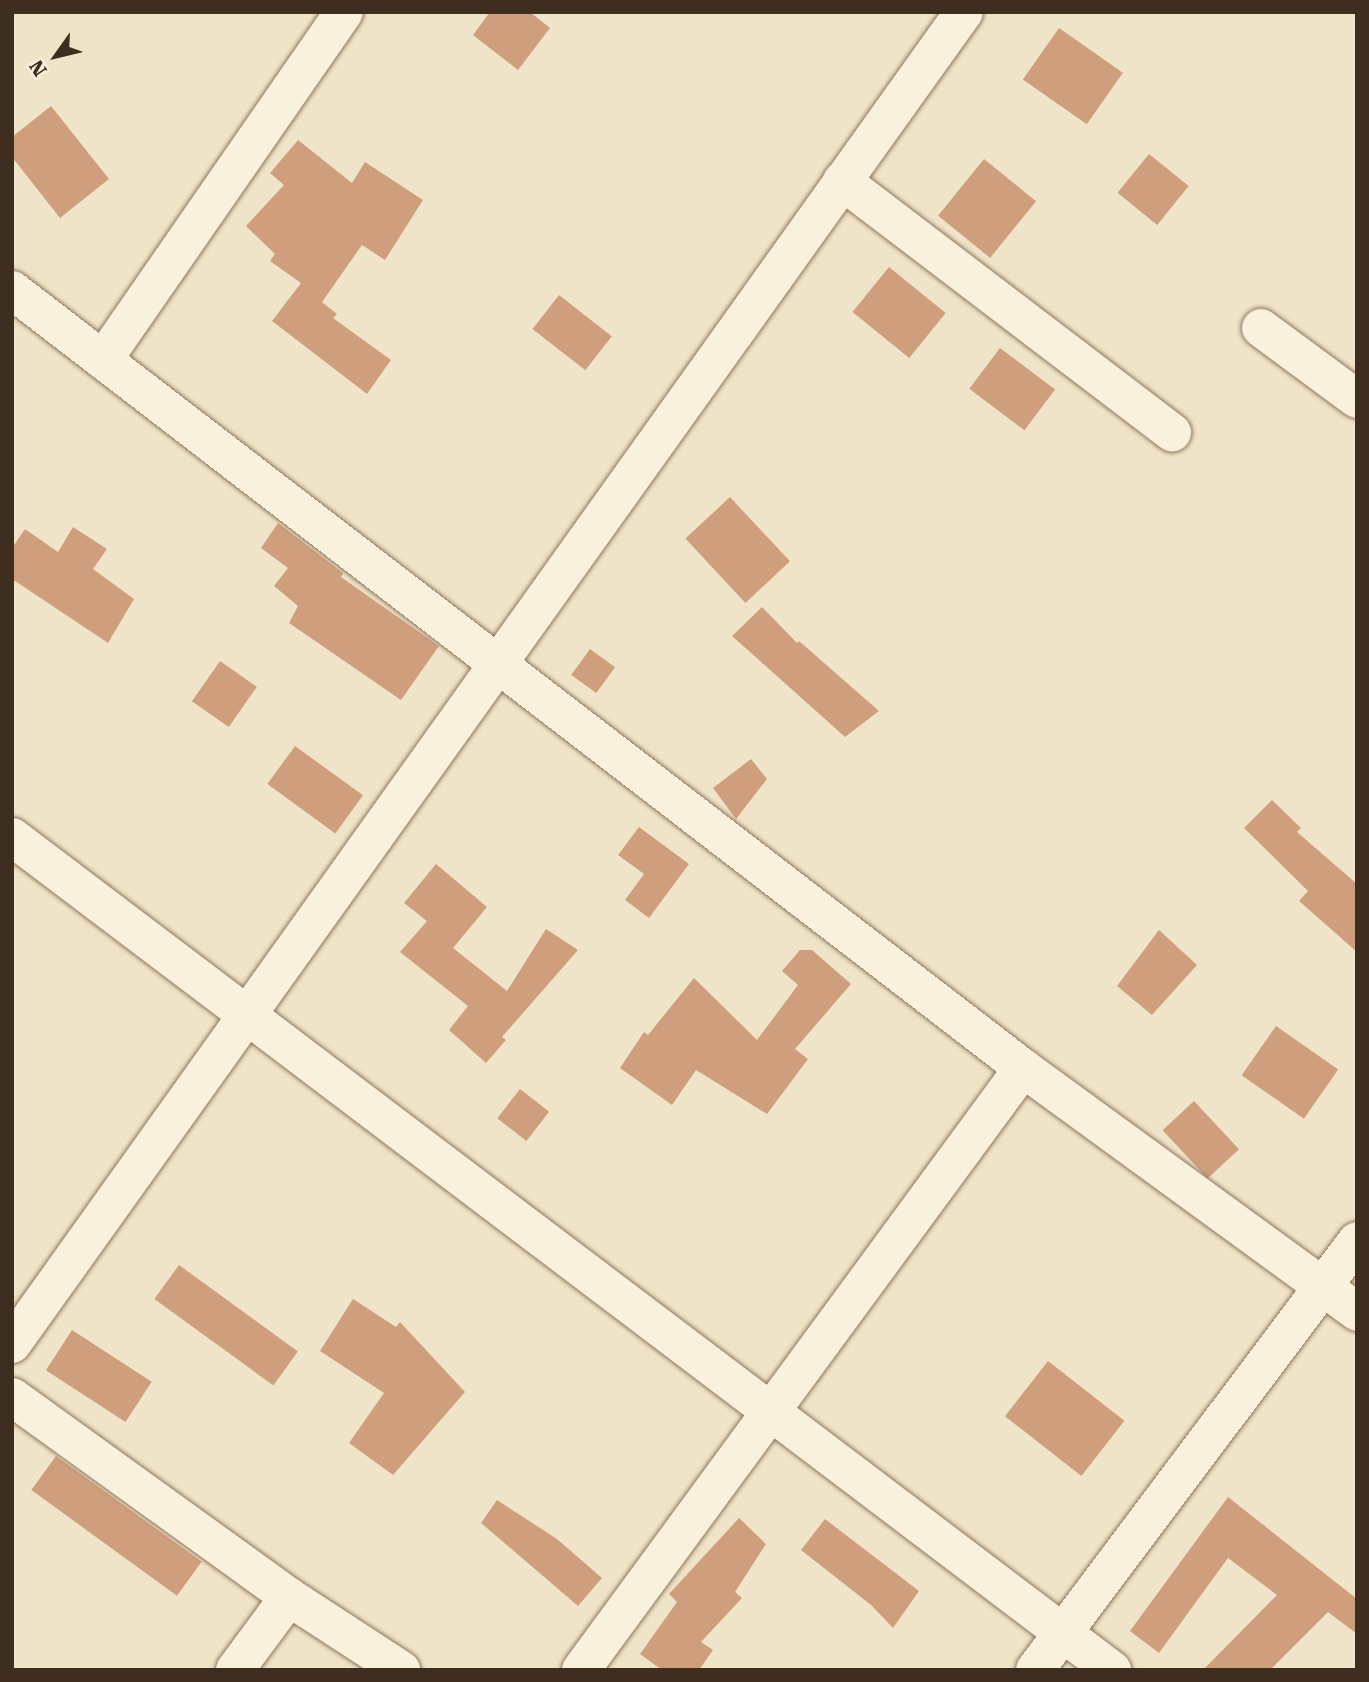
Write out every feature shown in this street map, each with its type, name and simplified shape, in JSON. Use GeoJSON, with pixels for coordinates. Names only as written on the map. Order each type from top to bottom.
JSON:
{"type":"FeatureCollection","features":[{"type":"Feature","properties":{"kind":"street"},"geometry":{"type":"LineString","coordinates":[[103,360],[344,12]]}},
{"type":"Feature","properties":{"kind":"street"},"geometry":{"type":"LineString","coordinates":[[12,1344],[964,12]]}},
{"type":"Feature","properties":{"kind":"street"},"geometry":{"type":"LineString","coordinates":[[842,181],[1172,432]]}},
{"type":"Feature","properties":{"kind":"street"},"geometry":{"type":"LineString","coordinates":[[12,290],[1023,1068],[1357,1312]]}},
{"type":"Feature","properties":{"kind":"street"},"geometry":{"type":"LineString","coordinates":[[1261,328],[1357,399]]}},
{"type":"Feature","properties":{"kind":"street"},"geometry":{"type":"LineString","coordinates":[[12,837],[1112,1670]]}},
{"type":"Feature","properties":{"kind":"street"},"geometry":{"type":"LineString","coordinates":[[581,1670],[1023,1068]]}},
{"type":"Feature","properties":{"kind":"street"},"geometry":{"type":"LineString","coordinates":[[1035,1670],[1322,1284],[1357,1241]]}},
{"type":"Feature","properties":{"kind":"street"},"geometry":{"type":"LineString","coordinates":[[12,1397],[289,1597],[401,1670]]}},
{"type":"Feature","properties":{"kind":"street"},"geometry":{"type":"LineString","coordinates":[[235,1670],[289,1597]]}},
{"type":"Feature","properties":{"kind":"building"},"geometry":{"type":"Polygon","coordinates":[[[490,12],[530,12],[550,28],[518,70],[473,35],[490,12]]]}},
{"type":"Feature","properties":{"kind":"building"},"geometry":{"type":"Polygon","coordinates":[[[1059,28],[1123,73],[1087,124],[1023,80],[1059,28]]]}},
{"type":"Feature","properties":{"kind":"building"},"geometry":{"type":"Polygon","coordinates":[[[51,106],[109,179],[60,218],[12,157],[12,137],[51,106]]]}},
{"type":"Feature","properties":{"kind":"building"},"geometry":{"type":"Polygon","coordinates":[[[298,140],[352,183],[365,162],[423,200],[385,260],[362,245],[322,302],[337,314],[333,318],[391,360],[367,394],[272,321],[301,283],[270,261],[275,254],[246,226],[284,185],[270,173],[298,140]]]}},
{"type":"Feature","properties":{"kind":"building"},"geometry":{"type":"Polygon","coordinates":[[[1149,154],[1189,186],[1157,225],[1118,193],[1149,154]]]}},
{"type":"Feature","properties":{"kind":"building"},"geometry":{"type":"Polygon","coordinates":[[[984,159],[1036,201],[990,258],[938,216],[984,159]]]}},
{"type":"Feature","properties":{"kind":"building"},"geometry":{"type":"Polygon","coordinates":[[[889,267],[946,313],[909,358],[852,312],[889,267]]]}},
{"type":"Feature","properties":{"kind":"building"},"geometry":{"type":"Polygon","coordinates":[[[559,295],[612,336],[585,370],[533,329],[559,295]]]}},
{"type":"Feature","properties":{"kind":"building"},"geometry":{"type":"Polygon","coordinates":[[[1000,348],[1055,390],[1024,430],[969,389],[1000,348]]]}},
{"type":"Feature","properties":{"kind":"building"},"geometry":{"type":"Polygon","coordinates":[[[730,497],[790,561],[745,603],[685,539],[730,497]]]}},
{"type":"Feature","properties":{"kind":"building"},"geometry":{"type":"Polygon","coordinates":[[[278,523],[343,573],[341,577],[439,646],[401,700],[289,623],[298,606],[274,586],[288,568],[261,548],[278,523]]]}},
{"type":"Feature","properties":{"kind":"building"},"geometry":{"type":"Polygon","coordinates":[[[73,527],[107,549],[93,569],[134,599],[108,643],[12,579],[12,548],[25,529],[58,552],[73,527]]]}},
{"type":"Feature","properties":{"kind":"building"},"geometry":{"type":"Polygon","coordinates":[[[762,607],[797,643],[799,641],[879,711],[845,737],[732,636],[762,607]]]}},
{"type":"Feature","properties":{"kind":"building"},"geometry":{"type":"Polygon","coordinates":[[[590,649],[615,667],[596,693],[571,675],[590,649]]]}},
{"type":"Feature","properties":{"kind":"building"},"geometry":{"type":"Polygon","coordinates":[[[220,661],[257,687],[229,727],[192,701],[220,661]]]}},
{"type":"Feature","properties":{"kind":"building"},"geometry":{"type":"Polygon","coordinates":[[[295,746],[363,795],[335,833],[267,784],[295,746]]]}},
{"type":"Feature","properties":{"kind":"building"},"geometry":{"type":"Polygon","coordinates":[[[751,759],[767,779],[736,819],[713,788],[751,759]]]}},
{"type":"Feature","properties":{"kind":"building"},"geometry":{"type":"Polygon","coordinates":[[[1272,800],[1301,828],[1297,832],[1357,884],[1357,952],[1299,901],[1308,891],[1244,828],[1272,800]]]}},
{"type":"Feature","properties":{"kind":"building"},"geometry":{"type":"Polygon","coordinates":[[[639,827],[689,864],[649,918],[625,900],[644,874],[618,855],[639,827]]]}},
{"type":"Feature","properties":{"kind":"building"},"geometry":{"type":"Polygon","coordinates":[[[436,864],[487,907],[453,948],[507,991],[546,929],[578,950],[502,1037],[506,1040],[486,1063],[449,1030],[468,1006],[400,952],[427,921],[404,903],[436,864]]]}},
{"type":"Feature","properties":{"kind":"building"},"geometry":{"type":"Polygon","coordinates":[[[1159,930],[1197,965],[1152,1015],[1117,986],[1159,930]]]}},
{"type":"Feature","properties":{"kind":"building"},"geometry":{"type":"Polygon","coordinates":[[[800,950],[812,950],[851,984],[795,1049],[808,1059],[767,1114],[696,1070],[672,1105],[620,1068],[644,1032],[648,1035],[694,978],[757,1040],[798,985],[782,971],[800,950]]]}},
{"type":"Feature","properties":{"kind":"building"},"geometry":{"type":"Polygon","coordinates":[[[1276,1026],[1338,1070],[1304,1119],[1242,1075],[1276,1026]]]}},
{"type":"Feature","properties":{"kind":"building"},"geometry":{"type":"Polygon","coordinates":[[[520,1089],[549,1112],[526,1141],[497,1118],[520,1089]]]}},
{"type":"Feature","properties":{"kind":"building"},"geometry":{"type":"Polygon","coordinates":[[[1194,1101],[1239,1149],[1208,1179],[1163,1130],[1194,1101]]]}},
{"type":"Feature","properties":{"kind":"building"},"geometry":{"type":"Polygon","coordinates":[[[179,1265],[298,1351],[273,1385],[154,1299],[179,1265]]]}},
{"type":"Feature","properties":{"kind":"building"},"geometry":{"type":"Polygon","coordinates":[[[353,1299],[396,1327],[400,1322],[465,1392],[393,1475],[349,1443],[384,1393],[320,1351],[353,1299]]]}},
{"type":"Feature","properties":{"kind":"building"},"geometry":{"type":"Polygon","coordinates":[[[72,1330],[152,1382],[126,1422],[46,1370],[72,1330]]]}},
{"type":"Feature","properties":{"kind":"building"},"geometry":{"type":"Polygon","coordinates":[[[1048,1361],[1124,1421],[1081,1476],[1005,1416],[1048,1361]]]}},
{"type":"Feature","properties":{"kind":"building"},"geometry":{"type":"Polygon","coordinates":[[[56,1456],[202,1562],[177,1596],[31,1490],[56,1456]]]}},
{"type":"Feature","properties":{"kind":"building"},"geometry":{"type":"Polygon","coordinates":[[[1228,1497],[1357,1599],[1357,1634],[1328,1612],[1270,1670],[1203,1670],[1277,1595],[1228,1558],[1159,1653],[1130,1631],[1228,1497]]]}},
{"type":"Feature","properties":{"kind":"building"},"geometry":{"type":"Polygon","coordinates":[[[497,1500],[557,1539],[602,1578],[578,1606],[481,1523],[497,1500]]]}},
{"type":"Feature","properties":{"kind":"building"},"geometry":{"type":"Polygon","coordinates":[[[739,1518],[766,1544],[735,1592],[742,1598],[701,1642],[713,1650],[699,1670],[662,1670],[640,1654],[677,1602],[669,1594],[739,1518]]]}},
{"type":"Feature","properties":{"kind":"building"},"geometry":{"type":"Polygon","coordinates":[[[825,1519],[919,1591],[893,1628],[871,1605],[801,1550],[825,1519]]]}}]}
